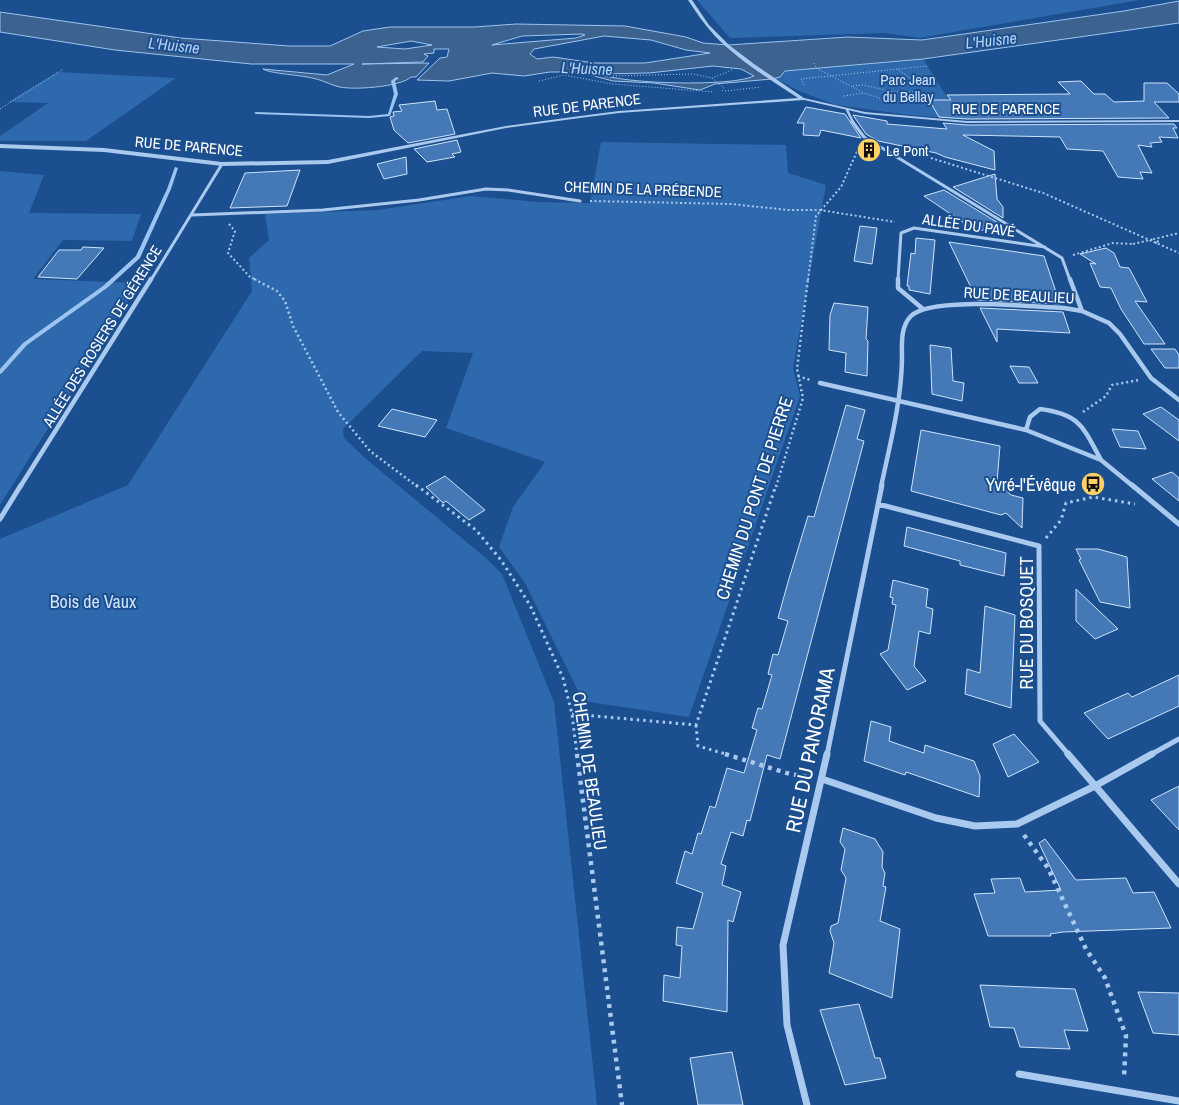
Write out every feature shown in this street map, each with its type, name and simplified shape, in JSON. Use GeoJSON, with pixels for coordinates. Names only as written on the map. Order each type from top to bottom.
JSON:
{"type":"FeatureCollection","features":[{"type":"Feature","properties":{"kind":"street"},"geometry":{"type":"LineString","coordinates":[[690,0],[708,26],[723,40],[789,90],[804,99]]}},
{"type":"Feature","properties":{"kind":"street","name":"RUE DE PARENCE"},"geometry":{"type":"LineString","coordinates":[[0,146],[104,150],[222,164],[328,162],[506,127],[580,117],[619,112],[804,99],[847,110],[908,118],[967,122],[1179,121]]}},
{"type":"Feature","properties":{"kind":"street"},"geometry":{"type":"LineString","coordinates":[[847,110],[864,137],[1047,248]]}},
{"type":"Feature","properties":{"kind":"street","name":"ALLÉE DES ROSIERS DE GÉRENCE"},"geometry":{"type":"LineString","coordinates":[[0,519],[192,215],[222,164]]}},
{"type":"Feature","properties":{"kind":"street","name":"CHEMIN DE LA PRÉBENDE"},"geometry":{"type":"LineString","coordinates":[[192,215],[333,209],[419,200],[486,189],[508,190],[580,201]]}},
{"type":"Feature","properties":{"kind":"street","name":"ALLÉE DU PAVÉ"},"geometry":{"type":"LineString","coordinates":[[923,309],[904,296],[898,288],[901,233],[914,228],[1047,248],[1062,258]]}},
{"type":"Feature","properties":{"kind":"street"},"geometry":{"type":"LineString","coordinates":[[1062,258],[1082,311]]}},
{"type":"Feature","properties":{"kind":"street","name":"RUE DE BEAULIEU"},"geometry":{"type":"LineString","coordinates":[[923,309],[943,304],[1064,308],[1082,311],[1109,323],[1120,334],[1151,378],[1179,400]]}},
{"type":"Feature","properties":{"kind":"street"},"geometry":{"type":"LineString","coordinates":[[898,401],[903,329],[911,316],[923,309]]}},
{"type":"Feature","properties":{"kind":"street"},"geometry":{"type":"LineString","coordinates":[[820,383],[1026,430],[1101,460],[1179,524]]}},
{"type":"Feature","properties":{"kind":"street","name":"RUE DU PANORAMA"},"geometry":{"type":"LineString","coordinates":[[807,1105],[787,1026],[783,945],[822,779],[898,401]]}},
{"type":"Feature","properties":{"kind":"street"},"geometry":{"type":"LineString","coordinates":[[1026,430],[1030,417],[1040,408],[1063,411],[1076,417],[1101,460]]}},
{"type":"Feature","properties":{"kind":"street","name":"RUE DU BOSQUET"},"geometry":{"type":"LineString","coordinates":[[878,504],[1039,546],[1040,721],[1179,884]]}},
{"type":"Feature","properties":{"kind":"street"},"geometry":{"type":"LineString","coordinates":[[822,779],[936,818],[975,826],[1017,824],[1095,786],[1179,739]]}},
{"type":"Feature","properties":{"kind":"street"},"geometry":{"type":"LineString","coordinates":[[1018,1074],[1179,1101]]}},
{"type":"Feature","properties":{"kind":"path"},"geometry":{"type":"LineString","coordinates":[[814,63],[816,68],[864,93],[905,108],[908,118]]}},
{"type":"Feature","properties":{"kind":"path"},"geometry":{"type":"LineString","coordinates":[[796,94],[806,92],[801,79],[927,66]]}},
{"type":"Feature","properties":{"kind":"path"},"geometry":{"type":"LineString","coordinates":[[897,69],[899,73],[914,79],[917,83]]}},
{"type":"Feature","properties":{"kind":"path"},"geometry":{"type":"LineString","coordinates":[[0,108],[62,70]]}},
{"type":"Feature","properties":{"kind":"path"},"geometry":{"type":"LineString","coordinates":[[613,76],[693,74],[712,78],[732,70]]}},
{"type":"Feature","properties":{"kind":"path"},"geometry":{"type":"LineString","coordinates":[[540,81],[564,74],[612,84],[674,90],[722,91],[758,86],[768,87]]}},
{"type":"Feature","properties":{"kind":"path"},"geometry":{"type":"LineString","coordinates":[[712,78],[724,88],[722,91]]}},
{"type":"Feature","properties":{"kind":"path"},"geometry":{"type":"LineString","coordinates":[[853,86],[863,85],[894,92],[922,92]]}},
{"type":"Feature","properties":{"kind":"path","name":"CHEMIN DU PONT DE PIERRE"},"geometry":{"type":"LineString","coordinates":[[696,724],[789,448],[803,398],[797,369],[810,251],[816,216],[841,186],[864,137]]}},
{"type":"Feature","properties":{"kind":"path"},"geometry":{"type":"LineString","coordinates":[[915,153],[1042,193],[1130,230],[1179,254]]}},
{"type":"Feature","properties":{"kind":"path","name":"CHEMIN DE LA PRÉBENDE"},"geometry":{"type":"LineString","coordinates":[[580,201],[732,204],[787,210],[820,210],[892,221],[914,228]]}},
{"type":"Feature","properties":{"kind":"path","name":"CHEMIN DE BEAULIEU"},"geometry":{"type":"LineString","coordinates":[[221,214],[235,231],[228,253],[250,277],[276,290],[285,302],[297,335],[338,412],[370,451],[476,530],[501,560],[530,605],[563,678],[572,714],[622,1105]]}},
{"type":"Feature","properties":{"kind":"path"},"geometry":{"type":"LineString","coordinates":[[1062,258],[1113,243],[1133,244],[1179,233]]}},
{"type":"Feature","properties":{"kind":"path"},"geometry":{"type":"LineString","coordinates":[[1154,239],[1159,242],[1155,243]]}},
{"type":"Feature","properties":{"kind":"path"},"geometry":{"type":"LineString","coordinates":[[1076,417],[1106,396],[1112,384],[1151,378]]}},
{"type":"Feature","properties":{"kind":"path"},"geometry":{"type":"LineString","coordinates":[[1039,546],[1061,520],[1066,503],[1093,497],[1125,504],[1153,503]]}},
{"type":"Feature","properties":{"kind":"path"},"geometry":{"type":"LineString","coordinates":[[572,714],[696,724],[698,746],[790,774],[822,779]]}},
{"type":"Feature","properties":{"kind":"path"},"geometry":{"type":"LineString","coordinates":[[1017,824],[1048,868],[1086,949],[1105,978],[1126,1036],[1123,1093]]}},
{"type":"Feature","properties":{"kind":"green space"},"geometry":{"type":"Polygon","coordinates":[[[697,0],[1140,0],[919,38],[885,33],[730,38],[697,0]]]}},
{"type":"Feature","properties":{"kind":"green space","name":"Parc Jean du Bellay"},"geometry":{"type":"Polygon","coordinates":[[[923,59],[961,119],[909,115],[836,105],[799,91],[775,78],[780,77],[785,71],[923,59]]]}},
{"type":"Feature","properties":{"kind":"green space"},"geometry":{"type":"Polygon","coordinates":[[[57,72],[176,78],[86,141],[0,141],[0,136],[48,103],[8,102],[57,72]]]}},
{"type":"Feature","properties":{"kind":"green space","name":"Bois de Vaux"},"geometry":{"type":"Polygon","coordinates":[[[601,142],[786,145],[788,173],[826,185],[793,368],[800,396],[689,717],[583,701],[525,583],[499,547],[513,507],[545,462],[446,428],[473,353],[422,351],[343,429],[344,438],[365,458],[486,558],[502,574],[554,702],[597,1105],[0,1105],[0,539],[128,485],[252,291],[249,258],[269,240],[265,214],[378,210],[471,196],[538,202],[590,203],[601,142]]]}},
{"type":"Feature","properties":{"kind":"green space"},"geometry":{"type":"Polygon","coordinates":[[[0,171],[44,175],[29,213],[141,214],[132,241],[63,240],[33,279],[139,283],[0,505],[0,171]]]}},
{"type":"Feature","properties":{"kind":"water","name":"L'Huisne"},"geometry":{"type":"Polygon","coordinates":[[[1179,1],[1179,23],[923,59],[785,71],[780,77],[772,79],[715,84],[700,90],[654,83],[613,81],[579,72],[550,72],[524,76],[492,73],[449,81],[417,80],[440,58],[447,57],[449,49],[434,49],[434,53],[424,54],[428,56],[423,62],[362,64],[429,63],[416,77],[386,86],[352,88],[263,69],[327,75],[354,64],[251,64],[115,50],[0,32],[0,12],[181,38],[289,46],[330,46],[363,31],[390,27],[475,27],[516,24],[625,26],[686,37],[703,43],[728,45],[848,37],[922,40],[1124,11],[1179,1]],[[582,34],[522,36],[492,45],[576,38],[585,35],[582,34]],[[604,36],[534,49],[530,54],[537,59],[553,57],[594,63],[645,63],[710,53],[686,50],[651,40],[604,36]],[[411,41],[377,47],[405,49],[432,45],[411,41]],[[713,66],[649,73],[600,74],[631,80],[677,83],[724,82],[754,76],[741,69],[713,66]]]}},
{"type":"Feature","properties":{"kind":"building"},"geometry":{"type":"Polygon","coordinates":[[[1081,81],[1094,94],[1105,94],[1114,102],[1144,101],[1144,83],[1167,83],[1179,94],[1179,102],[1154,102],[1169,118],[967,119],[939,117],[929,100],[951,100],[947,95],[1070,94],[1058,82],[1081,81]]]}},
{"type":"Feature","properties":{"kind":"building"},"geometry":{"type":"Polygon","coordinates":[[[435,101],[437,110],[447,109],[455,134],[408,143],[394,130],[390,117],[394,116],[393,112],[402,111],[399,105],[435,101]]]}},
{"type":"Feature","properties":{"kind":"building"},"geometry":{"type":"Polygon","coordinates":[[[806,107],[845,114],[861,138],[821,130],[819,136],[803,135],[804,123],[797,123],[806,107]]]}},
{"type":"Feature","properties":{"kind":"building"},"geometry":{"type":"Polygon","coordinates":[[[853,115],[887,121],[887,124],[947,129],[943,123],[967,125],[1174,124],[1177,128],[1173,128],[1178,138],[1159,137],[1162,142],[1150,143],[1152,147],[1138,145],[1152,173],[1140,172],[1143,179],[1118,177],[1103,151],[1067,149],[1060,137],[963,135],[994,151],[995,170],[936,153],[878,141],[866,134],[853,115]]]}},
{"type":"Feature","properties":{"kind":"building"},"geometry":{"type":"Polygon","coordinates":[[[457,140],[461,152],[452,154],[455,157],[427,162],[414,149],[457,140]]]}},
{"type":"Feature","properties":{"kind":"building"},"geometry":{"type":"Polygon","coordinates":[[[406,157],[407,174],[384,179],[377,164],[406,157]]]}},
{"type":"Feature","properties":{"kind":"building"},"geometry":{"type":"Polygon","coordinates":[[[300,170],[287,206],[230,208],[245,173],[300,170]]]}},
{"type":"Feature","properties":{"kind":"building"},"geometry":{"type":"Polygon","coordinates":[[[995,174],[997,199],[1003,207],[1003,218],[953,187],[995,174]]]}},
{"type":"Feature","properties":{"kind":"building"},"geometry":{"type":"Polygon","coordinates":[[[944,190],[1000,224],[977,232],[924,196],[944,190]]]}},
{"type":"Feature","properties":{"kind":"building"},"geometry":{"type":"Polygon","coordinates":[[[860,226],[877,228],[872,264],[854,261],[860,226]]]}},
{"type":"Feature","properties":{"kind":"building"},"geometry":{"type":"Polygon","coordinates":[[[916,238],[935,240],[930,294],[909,290],[909,286],[907,286],[911,253],[915,254],[916,238]]]}},
{"type":"Feature","properties":{"kind":"building"},"geometry":{"type":"Polygon","coordinates":[[[949,242],[1044,256],[1060,304],[977,300],[949,242]]]}},
{"type":"Feature","properties":{"kind":"building"},"geometry":{"type":"Polygon","coordinates":[[[83,247],[104,248],[77,279],[38,277],[59,250],[81,250],[83,247]]]}},
{"type":"Feature","properties":{"kind":"building"},"geometry":{"type":"Polygon","coordinates":[[[1106,248],[1114,253],[1120,267],[1129,268],[1147,302],[1135,301],[1165,344],[1144,344],[1121,309],[1111,288],[1100,287],[1090,263],[1096,264],[1080,254],[1106,248]]]}},
{"type":"Feature","properties":{"kind":"building"},"geometry":{"type":"Polygon","coordinates":[[[834,303],[868,307],[866,339],[868,341],[867,376],[845,372],[846,353],[829,350],[830,315],[834,303]]]}},
{"type":"Feature","properties":{"kind":"building"},"geometry":{"type":"Polygon","coordinates":[[[980,308],[1063,312],[1070,333],[997,329],[997,342],[980,308]]]}},
{"type":"Feature","properties":{"kind":"building"},"geometry":{"type":"Polygon","coordinates":[[[930,345],[951,348],[953,381],[964,383],[962,401],[932,394],[930,345]]]}},
{"type":"Feature","properties":{"kind":"building"},"geometry":{"type":"Polygon","coordinates":[[[1151,349],[1175,349],[1179,355],[1179,368],[1165,368],[1151,349]]]}},
{"type":"Feature","properties":{"kind":"building"},"geometry":{"type":"Polygon","coordinates":[[[1010,366],[1029,367],[1038,383],[1019,383],[1010,366]]]}},
{"type":"Feature","properties":{"kind":"building"},"geometry":{"type":"Polygon","coordinates":[[[846,405],[865,410],[857,439],[864,441],[780,759],[767,755],[750,821],[747,820],[743,836],[731,832],[721,864],[726,866],[722,885],[741,892],[733,922],[728,920],[727,1012],[663,1001],[664,975],[680,978],[682,946],[676,945],[677,927],[693,929],[703,893],[676,883],[685,851],[692,854],[698,833],[701,834],[710,806],[715,808],[727,768],[744,773],[757,730],[752,728],[758,708],[762,709],[772,675],[768,674],[773,654],[778,655],[788,621],[778,618],[808,516],[814,517],[846,405]]]}},
{"type":"Feature","properties":{"kind":"building"},"geometry":{"type":"Polygon","coordinates":[[[1161,407],[1179,420],[1179,441],[1143,414],[1161,407]]]}},
{"type":"Feature","properties":{"kind":"building"},"geometry":{"type":"Polygon","coordinates":[[[392,409],[437,420],[425,437],[378,426],[392,409]]]}},
{"type":"Feature","properties":{"kind":"building"},"geometry":{"type":"Polygon","coordinates":[[[1112,429],[1138,431],[1146,449],[1120,447],[1112,429]]]}},
{"type":"Feature","properties":{"kind":"building"},"geometry":{"type":"Polygon","coordinates":[[[921,430],[1000,446],[997,482],[1011,495],[1023,498],[1022,528],[1006,513],[1001,515],[911,491],[921,430]]]}},
{"type":"Feature","properties":{"kind":"building"},"geometry":{"type":"Polygon","coordinates":[[[1172,472],[1179,478],[1179,501],[1152,479],[1172,472]]]}},
{"type":"Feature","properties":{"kind":"building"},"geometry":{"type":"Polygon","coordinates":[[[445,476],[485,510],[469,520],[446,501],[443,503],[426,487],[445,476]]]}},
{"type":"Feature","properties":{"kind":"building"},"geometry":{"type":"Polygon","coordinates":[[[907,527],[1006,553],[1004,576],[960,565],[960,561],[904,546],[907,527]]]}},
{"type":"Feature","properties":{"kind":"building"},"geometry":{"type":"Polygon","coordinates":[[[1076,549],[1098,549],[1127,557],[1130,608],[1100,602],[1079,560],[1081,559],[1076,549]]]}},
{"type":"Feature","properties":{"kind":"building"},"geometry":{"type":"Polygon","coordinates":[[[893,580],[928,589],[926,607],[933,609],[930,634],[919,631],[914,666],[926,681],[907,690],[880,654],[888,650],[896,605],[892,604],[893,598],[890,597],[893,580]]]}},
{"type":"Feature","properties":{"kind":"building"},"geometry":{"type":"Polygon","coordinates":[[[1076,589],[1118,629],[1095,639],[1076,621],[1076,589]]]}},
{"type":"Feature","properties":{"kind":"building"},"geometry":{"type":"Polygon","coordinates":[[[985,606],[1015,615],[1011,708],[965,694],[967,669],[980,673],[985,606]]]}},
{"type":"Feature","properties":{"kind":"building"},"geometry":{"type":"Polygon","coordinates":[[[1179,675],[1179,706],[1108,739],[1084,713],[1128,693],[1132,697],[1179,675]]]}},
{"type":"Feature","properties":{"kind":"building"},"geometry":{"type":"Polygon","coordinates":[[[871,721],[891,727],[889,741],[924,753],[925,745],[974,761],[980,776],[979,797],[906,772],[905,775],[864,761],[871,721]]]}},
{"type":"Feature","properties":{"kind":"building"},"geometry":{"type":"Polygon","coordinates":[[[1014,734],[1039,762],[1008,777],[993,744],[1014,734]]]}},
{"type":"Feature","properties":{"kind":"building"},"geometry":{"type":"Polygon","coordinates":[[[1179,786],[1179,830],[1151,800],[1179,786]]]}},
{"type":"Feature","properties":{"kind":"building"},"geometry":{"type":"Polygon","coordinates":[[[843,828],[875,839],[883,852],[882,867],[885,873],[883,886],[886,887],[880,921],[900,929],[892,998],[829,973],[834,943],[830,931],[831,926],[838,923],[846,878],[841,870],[845,849],[840,842],[843,828]]]}},
{"type":"Feature","properties":{"kind":"building"},"geometry":{"type":"Polygon","coordinates":[[[1045,839],[1076,880],[1126,878],[1133,893],[1154,892],[1171,928],[1063,932],[1050,934],[1051,936],[988,936],[974,894],[995,893],[991,879],[1020,878],[1025,892],[1061,890],[1039,843],[1045,839]]]}},
{"type":"Feature","properties":{"kind":"building"},"geometry":{"type":"Polygon","coordinates":[[[980,985],[1075,989],[1088,1031],[1064,1030],[1070,1049],[1020,1047],[1014,1028],[990,1027],[980,985]]]}},
{"type":"Feature","properties":{"kind":"building"},"geometry":{"type":"Polygon","coordinates":[[[1138,992],[1179,993],[1179,1035],[1153,1033],[1138,992]]]}},
{"type":"Feature","properties":{"kind":"building"},"geometry":{"type":"Polygon","coordinates":[[[859,1004],[875,1058],[880,1058],[886,1078],[845,1085],[820,1010],[859,1004]]]}},
{"type":"Feature","properties":{"kind":"building"},"geometry":{"type":"Polygon","coordinates":[[[732,1052],[743,1105],[698,1105],[690,1058],[732,1052]]]}},
{"type":"Feature","properties":{"kind":"waterway"},"geometry":{"type":"LineString","coordinates":[[256,113],[369,117],[389,115],[396,94],[393,81],[397,78]]}},
{"type":"Feature","properties":{"kind":"waterway"},"geometry":{"type":"LineString","coordinates":[[0,372],[25,344],[105,287],[138,257],[169,189],[176,168]]}},
{"type":"Feature","properties":{"kind":"place","name":"Le Pont"},"geometry":{"type":"Point","coordinates":[869,150]}},
{"type":"Feature","properties":{"kind":"place","name":"Yvré-l'Évêque"},"geometry":{"type":"Point","coordinates":[1093,484]}}]}
